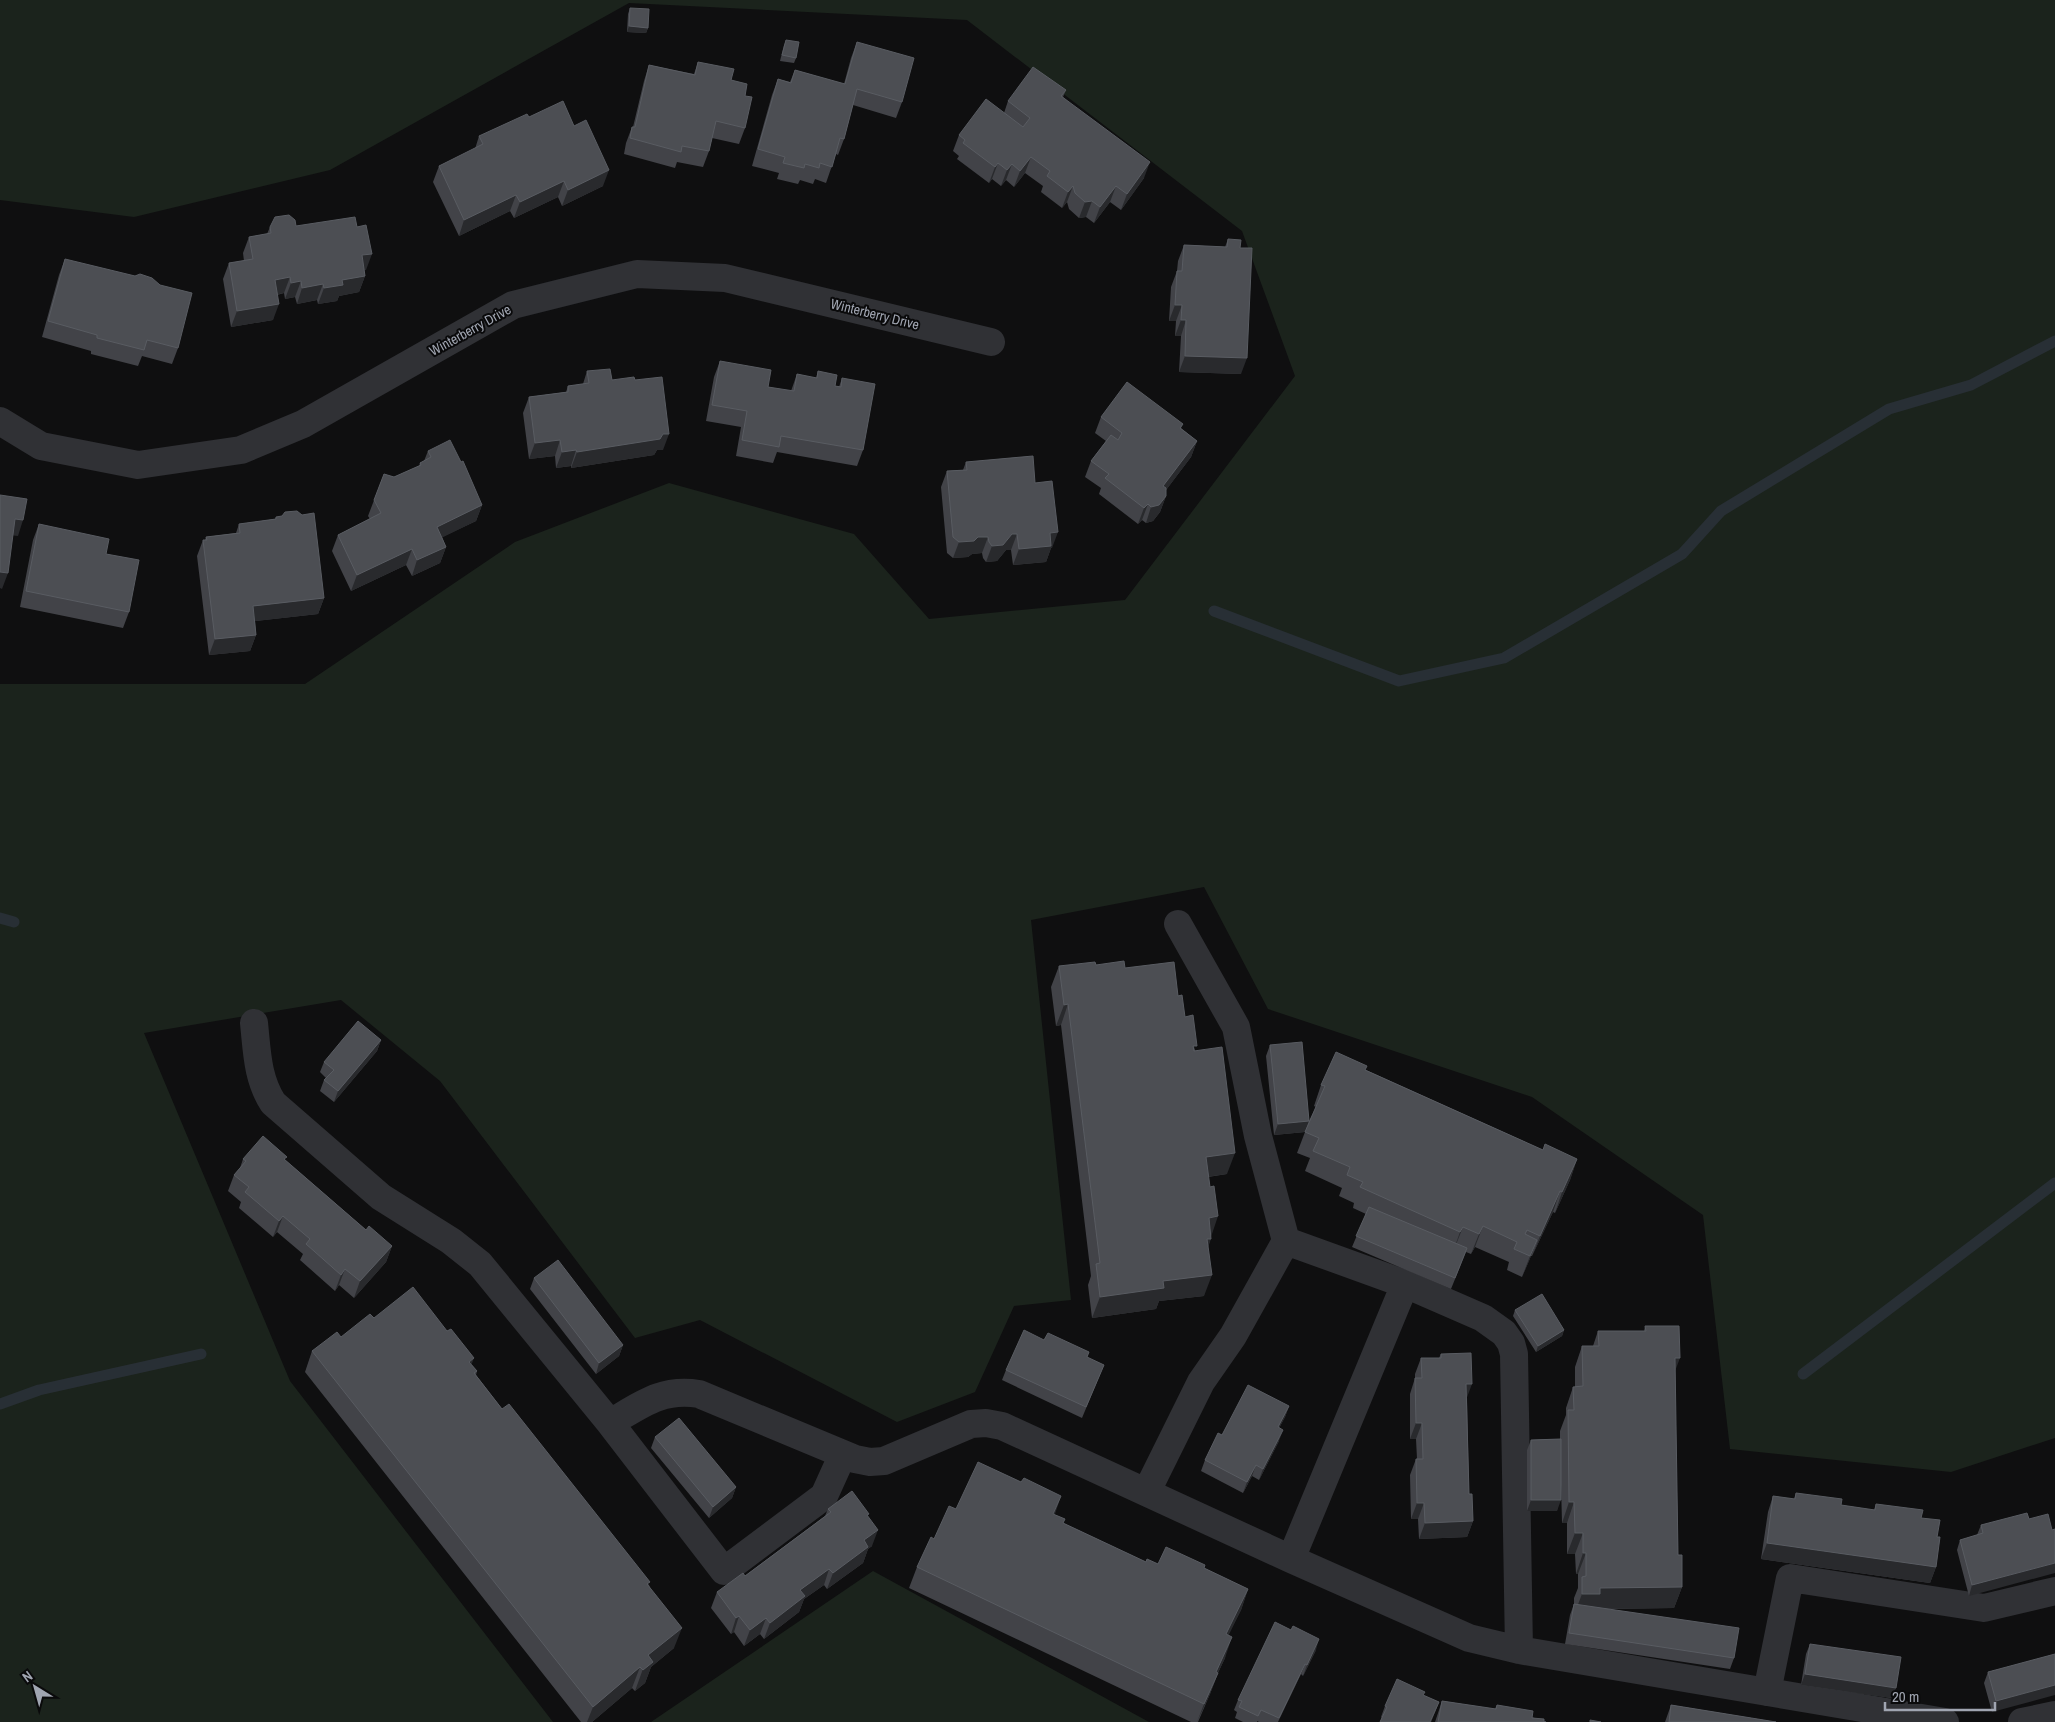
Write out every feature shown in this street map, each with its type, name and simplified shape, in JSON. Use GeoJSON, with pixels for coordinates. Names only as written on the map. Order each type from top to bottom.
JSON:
{"type":"FeatureCollection","features":[{"type":"Feature","properties":{"kind":"street","name":"Winterberry Drive"},"geometry":{"type":"LineString","coordinates":[[0,421],[41,446],[138,465],[241,450],[303,424],[513,305],[637,274],[725,278],[991,342]]}},
{"type":"Feature","properties":{"kind":"street"},"geometry":{"type":"LineString","coordinates":[[1147,1492],[1201,1382],[1233,1336],[1286,1241],[1258,1136],[1236,1027],[1178,924]]}},
{"type":"Feature","properties":{"kind":"street"},"geometry":{"type":"LineString","coordinates":[[254,1022],[260,1078],[273,1103],[381,1197],[451,1241],[480,1264],[610,1423],[724,1571],[824,1496],[843,1454]]}},
{"type":"Feature","properties":{"kind":"street"},"geometry":{"type":"LineString","coordinates":[[1286,1241],[1405,1284],[1483,1318],[1504,1332],[1511,1344],[1514,1354],[1519,1650]]}},
{"type":"Feature","properties":{"kind":"street"},"geometry":{"type":"LineString","coordinates":[[1291,1559],[1405,1284]]}},
{"type":"Feature","properties":{"kind":"street"},"geometry":{"type":"LineString","coordinates":[[610,1423],[652,1399],[671,1393],[687,1392],[699,1394],[843,1454],[870,1462],[884,1460],[971,1424],[986,1423],[1002,1426],[1291,1559],[1469,1638],[1519,1650],[1945,1722]]}},
{"type":"Feature","properties":{"kind":"street"},"geometry":{"type":"LineString","coordinates":[[1767,1692],[1790,1578],[1984,1608],[2055,1590]]}},
{"type":"Feature","properties":{"kind":"street"},"geometry":{"type":"LineString","coordinates":[[2022,1722],[2055,1715]]}},
{"type":"Feature","properties":{"kind":"shaded area"},"geometry":{"type":"Polygon","coordinates":[[[0,0],[2055,0],[2055,1438],[1951,1472],[1730,1449],[1703,1215],[1532,1097],[1268,1009],[1204,887],[1031,920],[1071,1300],[1014,1306],[975,1392],[897,1422],[700,1320],[635,1338],[440,1081],[341,1000],[144,1033],[290,1381],[553,1722],[0,1722],[0,684],[305,684],[515,542],[669,483],[854,534],[929,619],[1125,600],[1295,376],[1242,231],[967,20],[629,3],[330,170],[134,217],[0,200],[0,0]]]}},
{"type":"Feature","properties":{"kind":"shaded area"},"geometry":{"type":"Polygon","coordinates":[[[873,1571],[1149,1722],[651,1722],[873,1571]]]}},
{"type":"Feature","properties":{"kind":"building"},"geometry":{"type":"Polygon","coordinates":[[[630,8],[649,9],[648,28],[629,26],[630,8]]]}},
{"type":"Feature","properties":{"kind":"building"},"geometry":{"type":"Polygon","coordinates":[[[786,40],[799,42],[796,58],[782,55],[786,40]]]}},
{"type":"Feature","properties":{"kind":"building"},"geometry":{"type":"Polygon","coordinates":[[[857,42],[914,58],[902,102],[857,89],[844,139],[840,138],[832,167],[820,163],[819,168],[805,164],[804,168],[783,163],[785,157],[758,149],[778,79],[791,83],[795,70],[845,84],[857,42]]]}},
{"type":"Feature","properties":{"kind":"building"},"geometry":{"type":"Polygon","coordinates":[[[698,62],[734,69],[731,80],[747,84],[745,96],[752,97],[745,128],[716,121],[709,151],[682,146],[681,152],[630,138],[632,127],[635,127],[649,65],[695,75],[698,62]]]}},
{"type":"Feature","properties":{"kind":"building"},"geometry":{"type":"Polygon","coordinates":[[[1033,67],[1066,90],[1061,96],[1150,162],[1127,194],[1116,186],[1100,207],[1092,201],[1085,202],[1075,193],[1073,186],[1068,192],[1047,176],[1050,171],[1031,157],[1020,171],[1012,164],[1007,170],[998,163],[995,167],[963,143],[965,140],[959,135],[986,99],[1023,127],[1030,118],[1008,101],[1033,67]]]}},
{"type":"Feature","properties":{"kind":"building"},"geometry":{"type":"Polygon","coordinates":[[[563,101],[574,126],[586,120],[609,170],[568,190],[564,181],[520,202],[516,195],[464,220],[439,166],[483,144],[479,136],[527,114],[529,117],[563,101]]]}},
{"type":"Feature","properties":{"kind":"building"},"geometry":{"type":"Polygon","coordinates":[[[289,215],[295,220],[296,226],[355,217],[357,227],[366,225],[372,254],[362,255],[365,276],[342,280],[343,285],[324,288],[323,284],[302,288],[301,281],[291,283],[290,277],[275,280],[279,304],[237,311],[229,263],[253,259],[249,237],[271,233],[270,227],[275,217],[289,215]]]}},
{"type":"Feature","properties":{"kind":"building"},"geometry":{"type":"Polygon","coordinates":[[[1228,239],[1241,240],[1240,248],[1252,248],[1247,358],[1185,356],[1186,320],[1181,320],[1182,305],[1175,305],[1177,271],[1182,271],[1184,245],[1227,247],[1228,239]]]}},
{"type":"Feature","properties":{"kind":"building"},"geometry":{"type":"Polygon","coordinates":[[[65,259],[135,276],[140,274],[152,278],[160,285],[192,293],[178,348],[147,340],[144,350],[97,338],[97,335],[48,321],[65,259]]]}},
{"type":"Feature","properties":{"kind":"building"},"geometry":{"type":"Polygon","coordinates":[[[720,361],[771,370],[768,387],[794,391],[797,374],[817,378],[818,371],[837,375],[835,386],[841,387],[842,378],[875,384],[863,450],[781,436],[779,447],[742,440],[747,411],[712,405],[720,361]]]}},
{"type":"Feature","properties":{"kind":"building"},"geometry":{"type":"Polygon","coordinates":[[[610,369],[612,380],[634,377],[635,380],[662,377],[669,434],[663,434],[660,439],[577,452],[576,450],[562,452],[560,440],[535,443],[529,397],[568,392],[568,386],[589,383],[587,371],[610,369]]]}},
{"type":"Feature","properties":{"kind":"building"},"geometry":{"type":"Polygon","coordinates":[[[1127,382],[1183,424],[1180,428],[1197,441],[1163,486],[1166,488],[1166,496],[1159,505],[1151,507],[1148,504],[1144,508],[1105,478],[1109,474],[1091,461],[1111,435],[1118,440],[1122,433],[1101,417],[1127,382]]]}},
{"type":"Feature","properties":{"kind":"building"},"geometry":{"type":"Polygon","coordinates":[[[450,440],[461,462],[463,461],[482,505],[437,527],[446,547],[417,560],[412,549],[357,575],[338,535],[381,513],[374,500],[384,474],[394,477],[421,465],[420,463],[431,457],[428,451],[450,440]]]}},
{"type":"Feature","properties":{"kind":"building"},"geometry":{"type":"Polygon","coordinates":[[[1033,456],[1035,483],[1052,481],[1058,532],[1050,533],[1051,546],[1019,549],[1017,534],[1012,534],[1003,545],[992,546],[988,537],[978,537],[974,541],[959,542],[953,537],[947,471],[967,470],[966,462],[1033,456]]]}},
{"type":"Feature","properties":{"kind":"building"},"geometry":{"type":"Polygon","coordinates":[[[0,495],[27,499],[23,520],[15,519],[8,573],[0,572],[0,495]]]}},
{"type":"Feature","properties":{"kind":"building"},"geometry":{"type":"Polygon","coordinates":[[[297,511],[302,515],[314,513],[324,598],[253,606],[256,635],[215,639],[203,540],[207,540],[206,537],[240,533],[239,524],[276,519],[276,517],[282,516],[285,512],[297,511]]]}},
{"type":"Feature","properties":{"kind":"building"},"geometry":{"type":"Polygon","coordinates":[[[39,524],[109,539],[106,554],[139,560],[129,612],[26,591],[39,524]]]}},
{"type":"Feature","properties":{"kind":"building"},"geometry":{"type":"Polygon","coordinates":[[[1124,961],[1125,968],[1174,962],[1178,996],[1182,995],[1185,1017],[1193,1015],[1197,1046],[1193,1046],[1194,1051],[1222,1047],[1235,1153],[1206,1157],[1210,1187],[1214,1186],[1218,1216],[1209,1218],[1211,1239],[1207,1239],[1212,1275],[1163,1281],[1164,1288],[1100,1297],[1096,1264],[1100,1263],[1068,1004],[1064,1005],[1059,966],[1095,962],[1096,965],[1124,961]]]}},
{"type":"Feature","properties":{"kind":"building"},"geometry":{"type":"Polygon","coordinates":[[[358,1021],[381,1040],[338,1091],[324,1080],[334,1070],[324,1062],[358,1021]]]}},
{"type":"Feature","properties":{"kind":"building"},"geometry":{"type":"Polygon","coordinates":[[[1302,1042],[1309,1121],[1278,1124],[1270,1045],[1302,1042]]]}},
{"type":"Feature","properties":{"kind":"building"},"geometry":{"type":"Polygon","coordinates":[[[1336,1052],[1367,1066],[1365,1070],[1543,1150],[1545,1144],[1577,1159],[1540,1236],[1527,1230],[1525,1234],[1537,1240],[1530,1256],[1514,1249],[1517,1242],[1483,1226],[1479,1234],[1463,1227],[1460,1232],[1360,1187],[1363,1182],[1347,1175],[1350,1167],[1313,1151],[1319,1138],[1305,1132],[1325,1086],[1321,1085],[1336,1052]]]}},
{"type":"Feature","properties":{"kind":"building"},"geometry":{"type":"Polygon","coordinates":[[[263,1136],[287,1157],[284,1159],[366,1230],[369,1226],[392,1246],[360,1281],[345,1269],[341,1275],[306,1244],[310,1239],[283,1216],[279,1221],[245,1192],[249,1187],[234,1175],[246,1161],[243,1159],[263,1136]]]}},
{"type":"Feature","properties":{"kind":"building"},"geometry":{"type":"Polygon","coordinates":[[[1369,1207],[1467,1248],[1455,1278],[1356,1236],[1369,1207]]]}},
{"type":"Feature","properties":{"kind":"building"},"geometry":{"type":"Polygon","coordinates":[[[558,1260],[623,1345],[599,1363],[534,1278],[558,1260]]]}},
{"type":"Feature","properties":{"kind":"building"},"geometry":{"type":"Polygon","coordinates":[[[413,1287],[447,1331],[451,1329],[474,1358],[469,1362],[477,1371],[474,1373],[502,1409],[509,1404],[650,1582],[647,1584],[682,1628],[648,1655],[653,1662],[643,1670],[640,1667],[593,1707],[312,1351],[337,1332],[341,1337],[370,1314],[374,1318],[413,1287]]]}},
{"type":"Feature","properties":{"kind":"building"},"geometry":{"type":"Polygon","coordinates":[[[1542,1294],[1564,1330],[1538,1346],[1515,1310],[1542,1294]]]}},
{"type":"Feature","properties":{"kind":"building"},"geometry":{"type":"Polygon","coordinates":[[[1645,1326],[1679,1326],[1680,1358],[1675,1358],[1678,1555],[1682,1555],[1682,1587],[1600,1588],[1600,1594],[1582,1594],[1582,1577],[1586,1576],[1586,1553],[1583,1553],[1583,1533],[1575,1533],[1574,1502],[1569,1502],[1568,1410],[1574,1410],[1573,1387],[1583,1386],[1582,1346],[1599,1346],[1598,1331],[1646,1331],[1645,1326]]]}},
{"type":"Feature","properties":{"kind":"building"},"geometry":{"type":"Polygon","coordinates":[[[1024,1330],[1044,1340],[1048,1333],[1089,1352],[1087,1357],[1104,1365],[1086,1407],[1006,1370],[1024,1330]]]}},
{"type":"Feature","properties":{"kind":"building"},"geometry":{"type":"Polygon","coordinates":[[[1471,1353],[1472,1384],[1466,1384],[1469,1494],[1472,1494],[1473,1521],[1425,1523],[1424,1503],[1417,1503],[1416,1459],[1423,1459],[1422,1423],[1416,1423],[1415,1378],[1422,1378],[1421,1358],[1441,1358],[1441,1354],[1471,1353]]]}},
{"type":"Feature","properties":{"kind":"building"},"geometry":{"type":"Polygon","coordinates":[[[1248,1385],[1289,1406],[1278,1427],[1283,1430],[1263,1469],[1256,1465],[1247,1482],[1205,1460],[1218,1433],[1222,1435],[1248,1385]]]}},
{"type":"Feature","properties":{"kind":"building"},"geometry":{"type":"Polygon","coordinates":[[[679,1418],[736,1487],[713,1507],[655,1437],[679,1418]]]}},
{"type":"Feature","properties":{"kind":"building"},"geometry":{"type":"Polygon","coordinates":[[[1561,1439],[1561,1500],[1531,1500],[1531,1440],[1561,1439]]]}},
{"type":"Feature","properties":{"kind":"building"},"geometry":{"type":"Polygon","coordinates":[[[978,1462],[1021,1482],[1024,1478],[1061,1496],[1053,1514],[1065,1519],[1063,1523],[1146,1562],[1147,1559],[1158,1564],[1166,1547],[1205,1565],[1204,1568],[1248,1589],[1226,1634],[1232,1637],[1204,1704],[917,1567],[931,1537],[934,1539],[949,1506],[956,1509],[978,1462]]]}},
{"type":"Feature","properties":{"kind":"building"},"geometry":{"type":"Polygon","coordinates":[[[852,1491],[878,1530],[864,1540],[868,1547],[833,1573],[829,1569],[800,1590],[805,1596],[770,1623],[766,1618],[750,1630],[739,1616],[736,1618],[717,1592],[743,1573],[745,1576],[831,1512],[828,1509],[852,1491]]]}},
{"type":"Feature","properties":{"kind":"building"},"geometry":{"type":"Polygon","coordinates":[[[1796,1493],[1842,1499],[1841,1505],[1875,1510],[1876,1504],[1923,1510],[1921,1518],[1940,1520],[1937,1537],[1940,1537],[1936,1567],[1767,1543],[1773,1496],[1795,1499],[1796,1493]]]}},
{"type":"Feature","properties":{"kind":"building"},"geometry":{"type":"Polygon","coordinates":[[[2027,1513],[2029,1519],[2048,1514],[2052,1530],[2055,1529],[2055,1563],[1972,1585],[1960,1540],[1983,1533],[1981,1525],[2027,1513]]]}},
{"type":"Feature","properties":{"kind":"building"},"geometry":{"type":"Polygon","coordinates":[[[1574,1604],[1739,1628],[1734,1658],[1569,1633],[1574,1604]]]}},
{"type":"Feature","properties":{"kind":"building"},"geometry":{"type":"Polygon","coordinates":[[[1275,1622],[1291,1630],[1293,1626],[1319,1639],[1279,1718],[1261,1710],[1258,1716],[1239,1707],[1242,1701],[1238,1700],[1275,1622]]]}},
{"type":"Feature","properties":{"kind":"building"},"geometry":{"type":"Polygon","coordinates":[[[1810,1644],[1901,1657],[1896,1688],[1805,1674],[1810,1644]]]}},
{"type":"Feature","properties":{"kind":"building"},"geometry":{"type":"Polygon","coordinates":[[[2055,1654],[2055,1685],[1996,1701],[1988,1672],[2055,1654]]]}},
{"type":"Feature","properties":{"kind":"building"},"geometry":{"type":"Polygon","coordinates":[[[1397,1679],[1425,1692],[1423,1695],[1439,1702],[1430,1722],[1380,1722],[1397,1679]]]}},
{"type":"Feature","properties":{"kind":"building"},"geometry":{"type":"Polygon","coordinates":[[[1442,1701],[1496,1709],[1497,1705],[1533,1711],[1532,1718],[1544,1719],[1544,1722],[1438,1722],[1442,1701]]]}},
{"type":"Feature","properties":{"kind":"building"},"geometry":{"type":"Polygon","coordinates":[[[1671,1705],[1776,1722],[1669,1722],[1671,1705]]]}},
{"type":"Feature","properties":{"kind":"waterway"},"geometry":{"type":"LineString","coordinates":[[1214,611],[1399,681],[1504,658],[1682,554],[1721,511],[1889,409],[1971,385],[2055,341]]}},
{"type":"Feature","properties":{"kind":"waterway"},"geometry":{"type":"LineString","coordinates":[[0,918],[14,922]]}},
{"type":"Feature","properties":{"kind":"waterway"},"geometry":{"type":"LineString","coordinates":[[1803,1374],[2055,1183]]}},
{"type":"Feature","properties":{"kind":"waterway"},"geometry":{"type":"LineString","coordinates":[[0,1404],[39,1390],[201,1354]]}}]}
